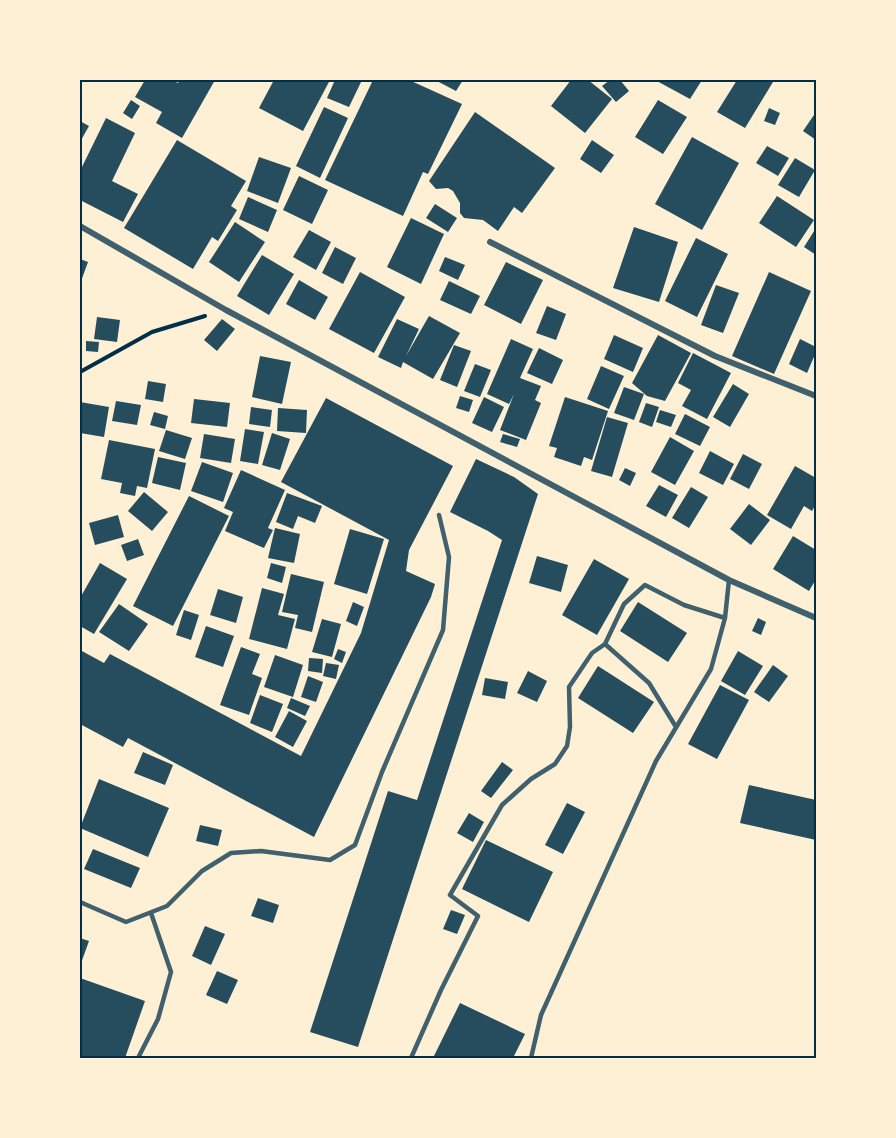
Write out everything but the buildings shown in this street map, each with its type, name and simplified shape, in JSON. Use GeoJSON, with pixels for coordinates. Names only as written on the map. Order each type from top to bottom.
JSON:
{"type":"FeatureCollection","features":[{"type":"Feature","properties":{"kind":"street"},"geometry":{"type":"LineString","coordinates":[[80,226],[226,310],[729,580],[816,618]]}},
{"type":"Feature","properties":{"kind":"street"},"geometry":{"type":"LineString","coordinates":[[490,242],[715,356],[816,396]]}},
{"type":"Feature","properties":{"kind":"lane"},"geometry":{"type":"LineString","coordinates":[[80,903],[126,922],[167,906],[202,871],[231,853],[261,851],[330,860],[355,845],[382,772],[443,630],[449,557],[439,515]]}},
{"type":"Feature","properties":{"kind":"lane"},"geometry":{"type":"LineString","coordinates":[[531,1059],[541,1015],[656,761],[711,669],[725,618],[729,580]]}},
{"type":"Feature","properties":{"kind":"lane"},"geometry":{"type":"LineString","coordinates":[[411,1059],[441,990],[478,916],[450,895],[502,805],[531,779],[555,764],[567,746],[570,727],[569,687],[592,652],[605,644],[624,604],[645,585],[684,606],[725,618]]}},
{"type":"Feature","properties":{"kind":"lane"},"geometry":{"type":"LineString","coordinates":[[605,644],[649,683],[676,727]]}},
{"type":"Feature","properties":{"kind":"lane"},"geometry":{"type":"LineString","coordinates":[[138,1059],[158,1019],[171,972],[151,913]]}},
{"type":"Feature","properties":{"kind":"path"},"geometry":{"type":"LineString","coordinates":[[80,372],[152,332],[226,310]]}}]}
